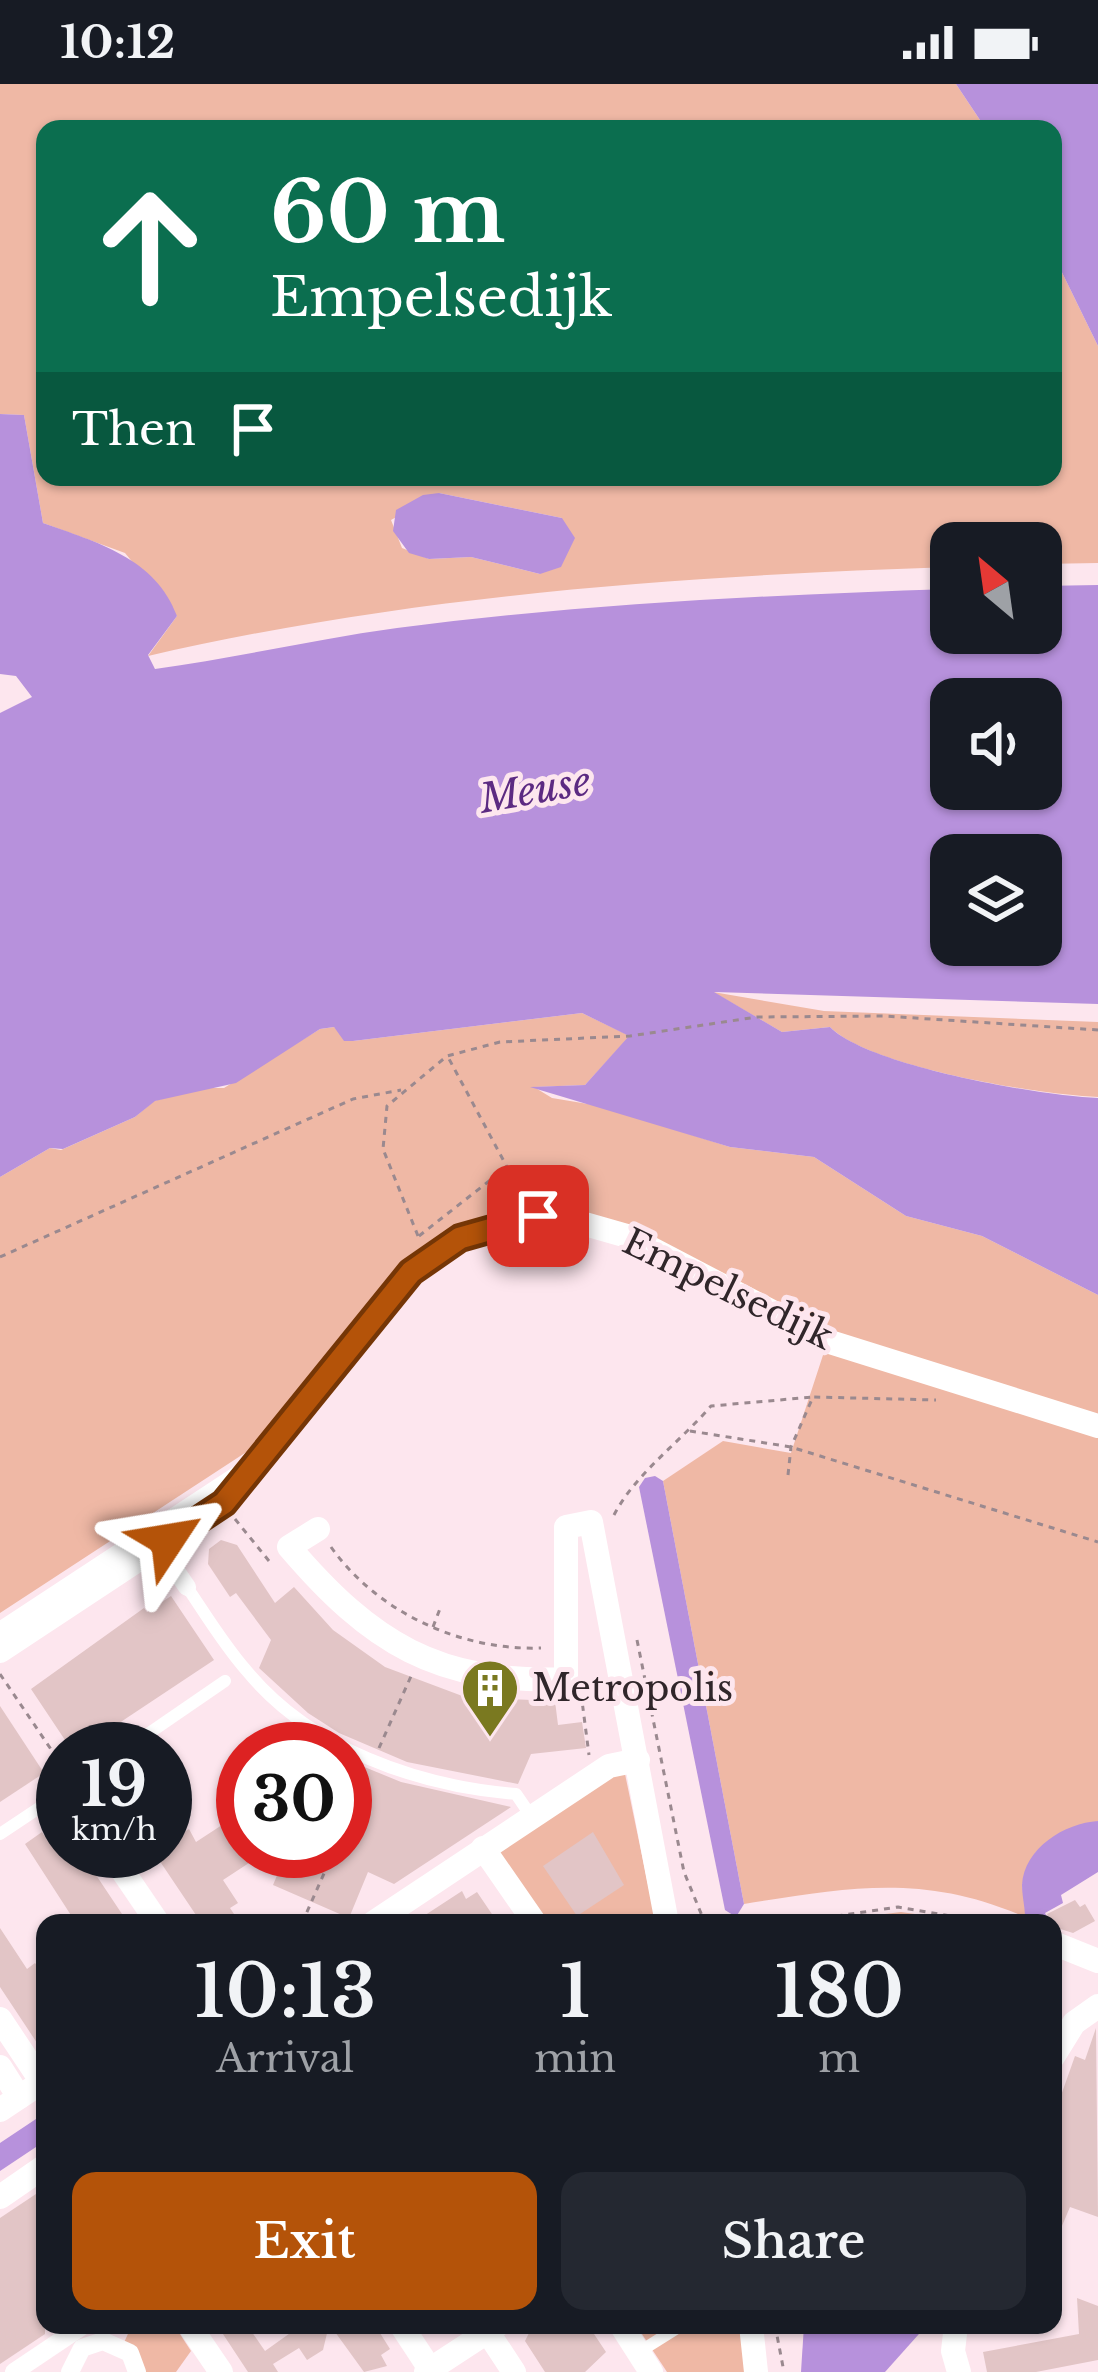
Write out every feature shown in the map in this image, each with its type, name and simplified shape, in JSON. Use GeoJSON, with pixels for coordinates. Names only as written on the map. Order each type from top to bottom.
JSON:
{"type":"FeatureCollection","features":[{"type":"Feature","properties":{"kind":"street","name":"Empelsedijk"},"geometry":{"type":"LineString","coordinates":[[0,1652],[154,1539],[224,1503],[381,1306],[431,1255],[490,1226],[538,1216],[576,1220],[627,1235],[830,1342],[1098,1426]]}},
{"type":"Feature","properties":{"kind":"street"},"geometry":{"type":"LineString","coordinates":[[318,1529],[289,1547],[351,1615],[419,1658],[466,1674],[517,1681],[566,1679],[566,1527],[601,1522],[665,1914]]}},
{"type":"Feature","properties":{"kind":"street"},"geometry":{"type":"LineString","coordinates":[[0,1631],[154,1539],[187,1587]]}},
{"type":"Feature","properties":{"kind":"street"},"geometry":{"type":"LineString","coordinates":[[386,1914],[595,1775],[638,1760]]}},
{"type":"Feature","properties":{"kind":"street"},"geometry":{"type":"LineString","coordinates":[[484,1848],[530,1914]]}},
{"type":"Feature","properties":{"kind":"street"},"geometry":{"type":"LineString","coordinates":[[127,1878],[152,1914]]}},
{"type":"Feature","properties":{"kind":"street"},"geometry":{"type":"LineString","coordinates":[[659,1878],[676,1914]]}},
{"type":"Feature","properties":{"kind":"street"},"geometry":{"type":"LineString","coordinates":[[1062,1947],[1098,1961]]}},
{"type":"Feature","properties":{"kind":"street"},"geometry":{"type":"LineString","coordinates":[[1062,2042],[1074,2023],[1098,2006]]}},
{"type":"Feature","properties":{"kind":"street"},"geometry":{"type":"LineString","coordinates":[[0,2019],[36,2070]]}},
{"type":"Feature","properties":{"kind":"street"},"geometry":{"type":"LineString","coordinates":[[0,2067],[10,2104],[36,2086]]}},
{"type":"Feature","properties":{"kind":"street"},"geometry":{"type":"LineString","coordinates":[[0,2197],[36,2172]]}},
{"type":"Feature","properties":{"kind":"street"},"geometry":{"type":"LineString","coordinates":[[14,2372],[71,2334]]}},
{"type":"Feature","properties":{"kind":"street"},"geometry":{"type":"LineString","coordinates":[[118,2344],[123,2334]]}},
{"type":"Feature","properties":{"kind":"street"},"geometry":{"type":"LineString","coordinates":[[196,2334],[221,2372]]}},
{"type":"Feature","properties":{"kind":"street"},"geometry":{"type":"LineString","coordinates":[[407,2334],[432,2368],[481,2334]]}},
{"type":"Feature","properties":{"kind":"street"},"geometry":{"type":"LineString","coordinates":[[487,2334],[514,2372]]}},
{"type":"Feature","properties":{"kind":"street"},"geometry":{"type":"LineString","coordinates":[[627,2334],[645,2362]]}},
{"type":"Feature","properties":{"kind":"street"},"geometry":{"type":"LineString","coordinates":[[753,2334],[760,2367]]}},
{"type":"Feature","properties":{"kind":"street"},"geometry":{"type":"LineString","coordinates":[[955,2334],[953,2351],[959,2372]]}},
{"type":"Feature","properties":{"kind":"street"},"geometry":{"type":"LineString","coordinates":[[70,2372],[82,2348],[103,2341],[130,2353],[137,2372]]}},
{"type":"Feature","properties":{"kind":"lane"},"geometry":{"type":"LineString","coordinates":[[187,1587],[245,1670],[279,1705],[373,1761],[426,1781],[516,1794],[531,1816]]}},
{"type":"Feature","properties":{"kind":"lane"},"geometry":{"type":"LineString","coordinates":[[165,1722],[225,1681]]}},
{"type":"Feature","properties":{"kind":"lane"},"geometry":{"type":"LineString","coordinates":[[0,1834],[36,1810]]}},
{"type":"Feature","properties":{"kind":"lane"},"geometry":{"type":"LineString","coordinates":[[645,2362],[673,2334]]}},
{"type":"Feature","properties":{"kind":"path"},"geometry":{"type":"LineString","coordinates":[[447,1056],[507,1167],[418,1236],[382,1150],[387,1106],[447,1056],[500,1042],[630,1036],[757,1017],[884,1016],[1098,1030]]}},
{"type":"Feature","properties":{"kind":"path"},"geometry":{"type":"LineString","coordinates":[[0,1257],[353,1099],[401,1090]]}},
{"type":"Feature","properties":{"kind":"path"},"geometry":{"type":"LineString","coordinates":[[601,1522],[630,1485],[658,1466],[711,1406],[813,1397],[937,1400]]}},
{"type":"Feature","properties":{"kind":"path"},"geometry":{"type":"LineString","coordinates":[[788,1475],[790,1447],[813,1397]]}},
{"type":"Feature","properties":{"kind":"path"},"geometry":{"type":"LineString","coordinates":[[689,1431],[790,1447],[1098,1542]]}},
{"type":"Feature","properties":{"kind":"path"},"geometry":{"type":"LineString","coordinates":[[318,1529],[337,1556],[391,1606],[432,1629],[526,1648],[566,1647]]}},
{"type":"Feature","properties":{"kind":"path"},"geometry":{"type":"LineString","coordinates":[[250,1540],[266,1562]]}},
{"type":"Feature","properties":{"kind":"path"},"geometry":{"type":"LineString","coordinates":[[432,1629],[441,1606]]}},
{"type":"Feature","properties":{"kind":"path"},"geometry":{"type":"LineString","coordinates":[[636,1635],[684,1872],[700,1914]]}},
{"type":"Feature","properties":{"kind":"path"},"geometry":{"type":"LineString","coordinates":[[373,1761],[419,1658]]}},
{"type":"Feature","properties":{"kind":"path"},"geometry":{"type":"LineString","coordinates":[[0,1673],[36,1727]]}},
{"type":"Feature","properties":{"kind":"path"},"geometry":{"type":"LineString","coordinates":[[566,1679],[581,1693],[595,1775]]}},
{"type":"Feature","properties":{"kind":"path"},"geometry":{"type":"LineString","coordinates":[[306,1914],[322,1878]]}},
{"type":"Feature","properties":{"kind":"path"},"geometry":{"type":"LineString","coordinates":[[847,1914],[898,1906],[942,1914]]}},
{"type":"Feature","properties":{"kind":"path"},"geometry":{"type":"LineString","coordinates":[[777,2334],[784,2372]]}},
{"type":"Feature","properties":{"kind":"shaded area"},"geometry":{"type":"Polygon","coordinates":[[[0,84],[956,84],[980,120],[36,120],[36,483],[24,415],[0,414],[0,84]]]}},
{"type":"Feature","properties":{"kind":"shaded area"},"geometry":{"type":"Polygon","coordinates":[[[1062,272],[1098,346],[1098,563],[1062,564],[1062,522],[930,522],[930,568],[648,583],[447,603],[148,656],[177,616],[125,553],[43,523],[36,486],[1062,486],[1062,272]],[[439,493],[391,520],[402,548],[429,559],[471,557],[540,574],[562,518],[439,493]]]}},
{"type":"Feature","properties":{"kind":"shaded area"},"geometry":{"type":"Polygon","coordinates":[[[713,992],[824,1011],[1098,1022],[1098,1097],[998,1085],[917,1066],[880,1055],[830,1027],[782,1032],[713,992]]]}},
{"type":"Feature","properties":{"kind":"shaded area"},"geometry":{"type":"Polygon","coordinates":[[[582,1013],[630,1036],[585,1085],[534,1087],[552,1098],[600,1106],[730,1147],[814,1157],[906,1216],[982,1236],[1098,1295],[1098,1418],[853,1343],[617,1223],[460,1229],[251,1449],[0,1613],[0,1177],[50,1148],[61,1150],[135,1117],[154,1101],[200,1088],[224,1088],[320,1029],[334,1027],[353,1041],[582,1013]]]}},
{"type":"Feature","properties":{"kind":"shaded area"},"geometry":{"type":"Polygon","coordinates":[[[825,1349],[1098,1433],[1098,1821],[1036,1852],[1022,1885],[1026,1914],[921,1889],[853,1889],[744,1904],[663,1481],[723,1441],[791,1453],[825,1349]]]}},
{"type":"Feature","properties":{"kind":"shaded area"},"geometry":{"type":"Polygon","coordinates":[[[614,1771],[625,1774],[654,1914],[537,1914],[498,1855],[501,1845],[614,1771]]]}},
{"type":"Feature","properties":{"kind":"shaded area"},"geometry":{"type":"Polygon","coordinates":[[[128,2334],[180,2334],[191,2351],[176,2372],[137,2372],[122,2347],[128,2334]]]}},
{"type":"Feature","properties":{"kind":"shaded area"},"geometry":{"type":"Polygon","coordinates":[[[642,2334],[743,2334],[751,2372],[667,2372],[642,2334]]]}},
{"type":"Feature","properties":{"kind":"water"},"geometry":{"type":"Polygon","coordinates":[[[956,84],[1098,84],[1098,346],[1062,272],[1062,120],[980,120],[956,84]]]}},
{"type":"Feature","properties":{"kind":"water","name":"Meuse"},"geometry":{"type":"Polygon","coordinates":[[[0,414],[24,415],[43,523],[122,555],[155,580],[167,596],[177,616],[148,655],[155,669],[466,620],[674,602],[930,590],[930,654],[1062,654],[1062,586],[1098,585],[1098,1004],[714,992],[782,1032],[830,1027],[850,1041],[917,1066],[1038,1092],[1098,1098],[1098,1295],[982,1236],[906,1216],[814,1157],[730,1147],[530,1087],[585,1085],[629,1036],[582,1013],[353,1041],[344,1041],[334,1027],[320,1029],[236,1083],[155,1101],[135,1117],[63,1149],[50,1148],[0,1177],[0,713],[32,697],[16,676],[0,674],[0,414]]]}},
{"type":"Feature","properties":{"kind":"water"},"geometry":{"type":"Polygon","coordinates":[[[439,493],[562,518],[575,538],[561,567],[540,574],[471,557],[429,559],[409,553],[393,531],[396,510],[423,495],[439,493]]]}},
{"type":"Feature","properties":{"kind":"water"},"geometry":{"type":"Polygon","coordinates":[[[655,1476],[663,1481],[744,1904],[738,1914],[725,1910],[639,1487],[645,1478],[655,1476]]]}},
{"type":"Feature","properties":{"kind":"water"},"geometry":{"type":"Polygon","coordinates":[[[1098,1821],[1098,1872],[1061,1895],[1063,1903],[1046,1914],[1024,1914],[1022,1885],[1030,1860],[1048,1840],[1098,1821]]]}},
{"type":"Feature","properties":{"kind":"water"},"geometry":{"type":"Polygon","coordinates":[[[36,2119],[36,2147],[0,2171],[0,2143],[36,2119]]]}},
{"type":"Feature","properties":{"kind":"water"},"geometry":{"type":"Polygon","coordinates":[[[803,2334],[919,2334],[885,2372],[801,2372],[803,2334]]]}},
{"type":"Feature","properties":{"kind":"building"},"geometry":{"type":"Polygon","coordinates":[[[221,1540],[237,1545],[275,1603],[294,1587],[333,1630],[385,1667],[465,1697],[555,1701],[558,1725],[582,1722],[586,1748],[531,1754],[518,1784],[407,1762],[372,1747],[372,1722],[322,1722],[259,1668],[271,1640],[236,1593],[230,1597],[208,1564],[209,1549],[221,1540]]]}},
{"type":"Feature","properties":{"kind":"building"},"geometry":{"type":"Polygon","coordinates":[[[171,1596],[214,1660],[121,1722],[53,1722],[31,1689],[144,1608],[147,1612],[171,1596]]]}},
{"type":"Feature","properties":{"kind":"building"},"geometry":{"type":"Polygon","coordinates":[[[0,1706],[36,1761],[36,1778],[0,1802],[0,1706]]]}},
{"type":"Feature","properties":{"kind":"building"},"geometry":{"type":"Polygon","coordinates":[[[372,1770],[401,1782],[511,1807],[394,1884],[372,1874],[372,1770]]]}},
{"type":"Feature","properties":{"kind":"building"},"geometry":{"type":"Polygon","coordinates":[[[216,1829],[216,1878],[226,1878],[223,1880],[238,1903],[230,1908],[234,1914],[195,1914],[171,1878],[192,1878],[192,1835],[196,1842],[216,1829]]]}},
{"type":"Feature","properties":{"kind":"building"},"geometry":{"type":"Polygon","coordinates":[[[593,1832],[624,1885],[576,1914],[543,1866],[593,1832]]]}},
{"type":"Feature","properties":{"kind":"building"},"geometry":{"type":"Polygon","coordinates":[[[36,1836],[36,1861],[25,1844],[36,1836]]]}},
{"type":"Feature","properties":{"kind":"building"},"geometry":{"type":"Polygon","coordinates":[[[47,1878],[98,1878],[122,1914],[70,1914],[47,1878]]]}},
{"type":"Feature","properties":{"kind":"building"},"geometry":{"type":"Polygon","coordinates":[[[276,1878],[366,1878],[351,1914],[340,1914],[273,1885],[276,1878]]]}},
{"type":"Feature","properties":{"kind":"building"},"geometry":{"type":"Polygon","coordinates":[[[462,1891],[466,1899],[477,1892],[492,1914],[427,1914],[462,1891]]]}},
{"type":"Feature","properties":{"kind":"building"},"geometry":{"type":"Polygon","coordinates":[[[1075,1900],[1080,1907],[1085,1904],[1095,1921],[1073,1933],[1062,1930],[1062,1914],[1047,1914],[1075,1900]]]}},
{"type":"Feature","properties":{"kind":"building"},"geometry":{"type":"Polygon","coordinates":[[[0,1928],[27,1969],[36,1964],[36,2041],[0,1987],[0,1928]]]}},
{"type":"Feature","properties":{"kind":"building"},"geometry":{"type":"Polygon","coordinates":[[[1096,2028],[1098,2217],[1070,2207],[1062,2226],[1062,2093],[1075,2056],[1085,2060],[1096,2028]]]}},
{"type":"Feature","properties":{"kind":"building"},"geometry":{"type":"Polygon","coordinates":[[[36,2194],[36,2334],[45,2334],[0,2364],[0,2218],[36,2194]]]}},
{"type":"Feature","properties":{"kind":"building"},"geometry":{"type":"Polygon","coordinates":[[[1077,2298],[1098,2306],[1098,2360],[1036,2372],[987,2372],[983,2352],[1079,2334],[1077,2298]]]}},
{"type":"Feature","properties":{"kind":"building"},"geometry":{"type":"Polygon","coordinates":[[[223,2334],[253,2334],[265,2351],[289,2334],[327,2334],[323,2350],[307,2360],[299,2348],[273,2364],[278,2372],[248,2372],[223,2334]]]}},
{"type":"Feature","properties":{"kind":"building"},"geometry":{"type":"Polygon","coordinates":[[[337,2334],[381,2334],[390,2349],[381,2355],[387,2366],[364,2372],[337,2334]]]}},
{"type":"Feature","properties":{"kind":"building"},"geometry":{"type":"Polygon","coordinates":[[[528,2334],[594,2334],[606,2352],[585,2372],[545,2372],[525,2341],[528,2334]]]}},
{"type":"Feature","properties":{"kind":"place","name":"Metropolis"},"geometry":{"type":"Point","coordinates":[490,1739]}},
{"type":"Feature","properties":{"kind":"route"},"geometry":{"type":"LineString","coordinates":[[168,1540],[224,1503],[411,1272],[460,1238],[538,1216]]}}]}
